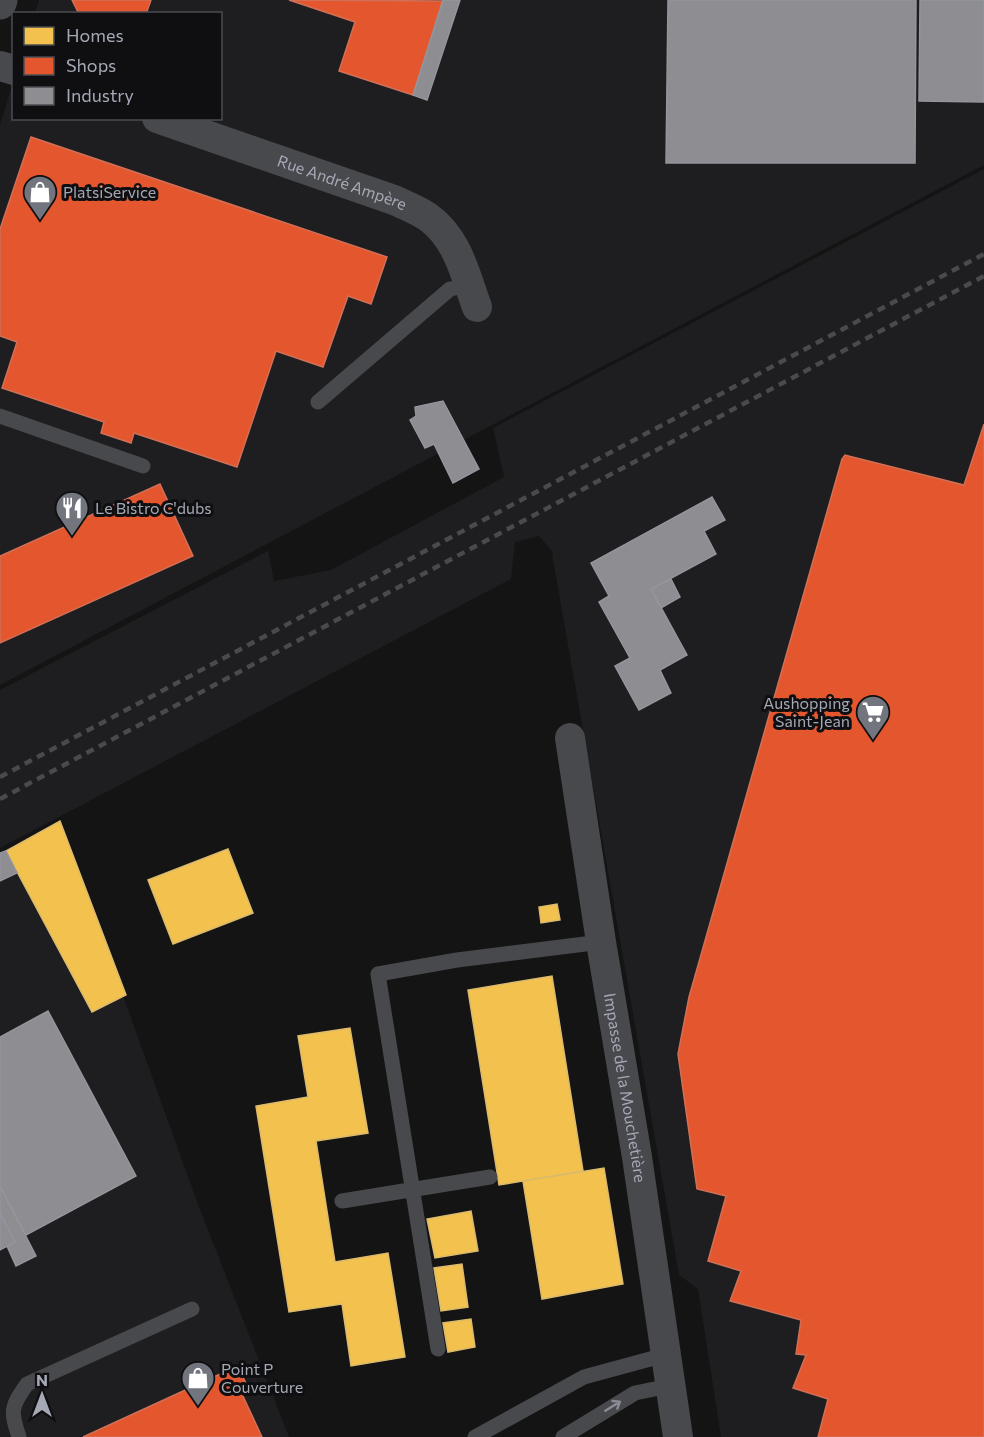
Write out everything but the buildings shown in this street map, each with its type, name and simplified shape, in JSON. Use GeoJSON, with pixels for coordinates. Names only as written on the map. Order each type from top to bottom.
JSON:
{"type":"FeatureCollection","features":[{"type":"Feature","properties":{"kind":"street","name":"Rue André Ampère"},"geometry":{"type":"LineString","coordinates":[[163,120],[394,200],[428,217],[454,245],[473,296]]}},
{"type":"Feature","properties":{"kind":"street","name":"Impasse de la Mouchetière"},"geometry":{"type":"LineString","coordinates":[[570,738],[637,1157],[678,1437]]}},
{"type":"Feature","properties":{"kind":"lane"},"geometry":{"type":"LineString","coordinates":[[318,402],[450,289],[473,296]]}},
{"type":"Feature","properties":{"kind":"lane"},"geometry":{"type":"LineString","coordinates":[[0,416],[144,466]]}},
{"type":"Feature","properties":{"kind":"lane"},"geometry":{"type":"LineString","coordinates":[[438,1349],[378,974],[457,960],[601,942]]}},
{"type":"Feature","properties":{"kind":"lane"},"geometry":{"type":"LineString","coordinates":[[342,1201],[490,1177]]}},
{"type":"Feature","properties":{"kind":"lane"},"geometry":{"type":"LineString","coordinates":[[19,1437],[14,1422],[13,1404],[27,1384],[192,1309]]}},
{"type":"Feature","properties":{"kind":"lane"},"geometry":{"type":"LineString","coordinates":[[475,1437],[584,1377],[665,1355]]}},
{"type":"Feature","properties":{"kind":"lane"},"geometry":{"type":"LineString","coordinates":[[563,1437],[635,1393],[669,1386]]}},
{"type":"Feature","properties":{"kind":"lane"},"geometry":{"type":"LineString","coordinates":[[585,1437],[590,1420]]}},
{"type":"Feature","properties":{"kind":"shaded area"},"geometry":{"type":"Polygon","coordinates":[[[39,0],[984,0],[984,165],[0,685],[0,125],[12,85],[12,120],[222,120],[222,12],[35,12],[39,0]]]}},
{"type":"Feature","properties":{"kind":"shaded area"},"geometry":{"type":"Polygon","coordinates":[[[984,169],[984,1437],[721,1437],[698,1289],[679,1275],[553,552],[539,536],[515,542],[511,579],[0,848],[0,690],[268,551],[274,581],[331,570],[504,477],[493,428],[984,169]]]}},
{"type":"Feature","properties":{"kind":"shaded area"},"geometry":{"type":"Polygon","coordinates":[[[60,821],[199,1207],[289,1437],[0,1437],[0,853],[60,821]]]}},
{"type":"Feature","properties":{"kind":"railway"},"geometry":{"type":"LineString","coordinates":[[0,777],[984,254]]}},
{"type":"Feature","properties":{"kind":"railway"},"geometry":{"type":"LineString","coordinates":[[0,799],[984,276]]}},
{"type":"Feature","properties":{"kind":"place","name":"PlatsiService"},"geometry":{"type":"Point","coordinates":[40,221]}},
{"type":"Feature","properties":{"kind":"place","name":"Le Bistro C'dubs"},"geometry":{"type":"Point","coordinates":[72,537]}},
{"type":"Feature","properties":{"kind":"place","name":"Aushopping Saint-Jean"},"geometry":{"type":"Point","coordinates":[873,741]}},
{"type":"Feature","properties":{"kind":"place","name":"Point P Couverture"},"geometry":{"type":"Point","coordinates":[198,1407]}}]}
